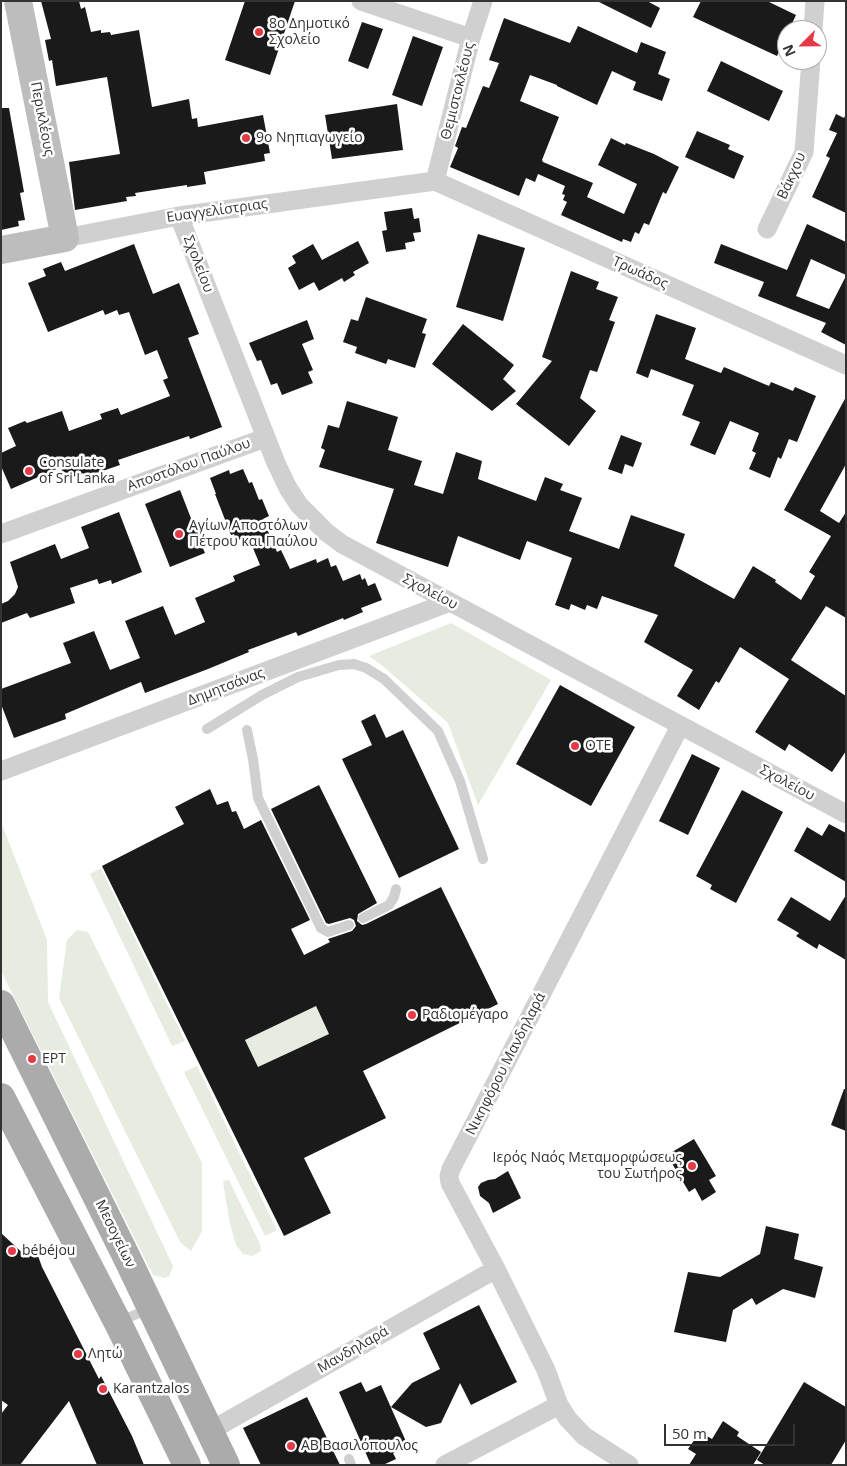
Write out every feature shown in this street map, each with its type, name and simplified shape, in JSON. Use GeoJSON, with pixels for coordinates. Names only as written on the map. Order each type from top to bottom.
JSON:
{"type":"FeatureCollection","features":[{"type":"Feature","properties":{"kind":"main road","name":"Μεσογείων"},"geometry":{"type":"LineString","coordinates":[[1,1004],[155,1305],[226,1465]]}},
{"type":"Feature","properties":{"kind":"main road"},"geometry":{"type":"LineString","coordinates":[[1,1097],[118,1323],[186,1465]]}},
{"type":"Feature","properties":{"kind":"street","name":"Περικλέους"},"geometry":{"type":"LineString","coordinates":[[18,1],[65,238]]}},
{"type":"Feature","properties":{"kind":"street"},"geometry":{"type":"LineString","coordinates":[[361,1],[471,38]]}},
{"type":"Feature","properties":{"kind":"street","name":"Θεμιστοκλέους"},"geometry":{"type":"LineString","coordinates":[[435,181],[471,38],[483,1]]}},
{"type":"Feature","properties":{"kind":"street"},"geometry":{"type":"LineString","coordinates":[[814,20],[815,1]]}},
{"type":"Feature","properties":{"kind":"street","name":"Βάκχου"},"geometry":{"type":"LineString","coordinates":[[767,229],[804,152],[810,70]]}},
{"type":"Feature","properties":{"kind":"street","name":"Ευαγγελίστριας"},"geometry":{"type":"LineString","coordinates":[[1,250],[179,216],[435,181]]}},
{"type":"Feature","properties":{"kind":"street","name":"Τρωάδος"},"geometry":{"type":"LineString","coordinates":[[435,181],[846,365]]}},
{"type":"Feature","properties":{"kind":"street","name":"Σχολείου"},"geometry":{"type":"LineString","coordinates":[[179,216],[265,438],[288,488],[299,505],[326,532],[342,544],[846,814]]}},
{"type":"Feature","properties":{"kind":"street","name":"Αποστόλου Παύλου"},"geometry":{"type":"LineString","coordinates":[[1,534],[265,438]]}},
{"type":"Feature","properties":{"kind":"street","name":"Δημητσάνας"},"geometry":{"type":"LineString","coordinates":[[1,772],[450,602]]}},
{"type":"Feature","properties":{"kind":"street","name":"Νικηφόρου Μανδηλαρά"},"geometry":{"type":"LineString","coordinates":[[629,1465],[584,1436],[568,1419],[559,1405],[546,1370],[496,1269],[450,1183],[449,1176],[680,726]]}},
{"type":"Feature","properties":{"kind":"street","name":"Μανδηλαρά"},"geometry":{"type":"LineString","coordinates":[[210,1430],[496,1269]]}},
{"type":"Feature","properties":{"kind":"street"},"geometry":{"type":"LineString","coordinates":[[445,1465],[559,1405]]}},
{"type":"Feature","properties":{"kind":"lane"},"geometry":{"type":"LineString","coordinates":[[207,729],[262,695],[298,677],[339,664],[354,664],[366,668],[384,679],[438,731],[460,782],[483,860]]}},
{"type":"Feature","properties":{"kind":"lane"},"geometry":{"type":"LineString","coordinates":[[246,730],[253,759],[258,798],[320,928],[328,932],[349,925]]}},
{"type":"Feature","properties":{"kind":"lane"},"geometry":{"type":"LineString","coordinates":[[363,918],[389,905],[396,889]]}},
{"type":"Feature","properties":{"kind":"lane"},"geometry":{"type":"LineString","coordinates":[[118,1323],[155,1305]]}},
{"type":"Feature","properties":{"kind":"shaded area"},"geometry":{"type":"Polygon","coordinates":[[[451,623],[551,680],[478,805],[448,723],[369,656],[451,623]]]}},
{"type":"Feature","properties":{"kind":"shaded area"},"geometry":{"type":"Polygon","coordinates":[[[1,822],[47,940],[48,1002],[173,1266],[169,1276],[164,1278],[153,1275],[1,971],[1,822]]]}},
{"type":"Feature","properties":{"kind":"shaded area"},"geometry":{"type":"Polygon","coordinates":[[[101,868],[185,1041],[172,1046],[90,874],[101,868]]]}},
{"type":"Feature","properties":{"kind":"shaded area"},"geometry":{"type":"Polygon","coordinates":[[[77,930],[88,932],[202,1163],[202,1231],[191,1251],[180,1242],[59,998],[67,940],[77,930]]]}},
{"type":"Feature","properties":{"kind":"shaded area"},"geometry":{"type":"Polygon","coordinates":[[[316,1006],[329,1034],[258,1067],[245,1040],[316,1006]]]}},
{"type":"Feature","properties":{"kind":"shaded area"},"geometry":{"type":"Polygon","coordinates":[[[197,1066],[277,1230],[265,1236],[184,1072],[197,1066]]]}},
{"type":"Feature","properties":{"kind":"shaded area"},"geometry":{"type":"Polygon","coordinates":[[[229,1180],[260,1244],[261,1251],[252,1256],[243,1254],[236,1245],[230,1224],[223,1181],[229,1180]]]}},
{"type":"Feature","properties":{"kind":"building"},"geometry":{"type":"Polygon","coordinates":[[[41,1],[79,1],[81,9],[85,7],[91,32],[101,30],[101,33],[110,32],[111,35],[139,30],[152,107],[189,99],[192,119],[197,118],[198,127],[263,115],[270,153],[264,154],[265,161],[204,172],[206,184],[135,193],[136,196],[126,197],[127,201],[75,210],[69,162],[120,154],[107,77],[56,86],[52,60],[49,61],[45,40],[51,39],[41,1]]]}},
{"type":"Feature","properties":{"kind":"building","name":"8ο Δημοτικό Σχολείο"},"geometry":{"type":"Polygon","coordinates":[[[245,1],[295,1],[270,75],[225,60],[245,1]]]}},
{"type":"Feature","properties":{"kind":"building"},"geometry":{"type":"Polygon","coordinates":[[[597,1],[647,1],[660,8],[651,28],[597,1]]]}},
{"type":"Feature","properties":{"kind":"building"},"geometry":{"type":"Polygon","coordinates":[[[701,1],[767,1],[796,15],[794,20],[777,20],[777,56],[693,17],[701,1]]]}},
{"type":"Feature","properties":{"kind":"building"},"geometry":{"type":"Polygon","coordinates":[[[504,18],[570,43],[578,26],[637,53],[641,42],[666,52],[658,74],[670,79],[662,101],[633,90],[636,82],[612,71],[597,105],[557,85],[530,75],[520,101],[559,117],[542,160],[543,162],[593,183],[587,197],[624,214],[637,184],[598,165],[611,138],[625,145],[626,143],[654,154],[679,167],[666,194],[663,192],[649,225],[644,223],[639,234],[635,232],[631,242],[623,239],[622,242],[561,215],[567,202],[563,200],[565,195],[562,194],[565,186],[538,174],[535,182],[526,178],[519,196],[450,167],[458,148],[455,146],[462,127],[466,128],[483,86],[489,88],[499,63],[489,60],[504,18]]]}},
{"type":"Feature","properties":{"kind":"building"},"geometry":{"type":"Polygon","coordinates":[[[362,22],[383,29],[368,69],[348,61],[362,22]]]}},
{"type":"Feature","properties":{"kind":"building"},"geometry":{"type":"Polygon","coordinates":[[[413,36],[443,47],[422,106],[392,95],[413,36]]]}},
{"type":"Feature","properties":{"kind":"building"},"geometry":{"type":"Polygon","coordinates":[[[721,61],[783,91],[769,121],[707,91],[721,61]]]}},
{"type":"Feature","properties":{"kind":"building"},"geometry":{"type":"Polygon","coordinates":[[[397,104],[403,150],[332,159],[325,115],[397,104]]]}},
{"type":"Feature","properties":{"kind":"building"},"geometry":{"type":"Polygon","coordinates":[[[1,108],[9,108],[24,192],[20,193],[25,220],[18,221],[19,226],[1,230],[1,108]]]}},
{"type":"Feature","properties":{"kind":"building"},"geometry":{"type":"Polygon","coordinates":[[[836,114],[844,118],[846,114],[846,213],[812,197],[830,158],[826,156],[837,133],[829,130],[836,114]]]}},
{"type":"Feature","properties":{"kind":"building"},"geometry":{"type":"Polygon","coordinates":[[[697,131],[730,145],[728,149],[744,156],[734,179],[685,157],[697,131]]]}},
{"type":"Feature","properties":{"kind":"building"},"geometry":{"type":"Polygon","coordinates":[[[412,208],[414,219],[419,218],[421,232],[413,233],[415,241],[405,243],[406,249],[386,252],[382,231],[387,230],[384,212],[412,208]]]}},
{"type":"Feature","properties":{"kind":"building"},"geometry":{"type":"Polygon","coordinates":[[[807,224],[846,242],[846,275],[811,259],[796,296],[829,309],[846,276],[846,345],[821,332],[826,323],[758,296],[764,282],[714,263],[721,244],[787,270],[807,224]]]}},
{"type":"Feature","properties":{"kind":"building"},"geometry":{"type":"Polygon","coordinates":[[[478,234],[525,248],[503,321],[456,307],[478,234]]]}},
{"type":"Feature","properties":{"kind":"building"},"geometry":{"type":"Polygon","coordinates":[[[358,241],[369,263],[353,272],[355,275],[344,282],[342,278],[319,291],[314,282],[299,290],[288,268],[296,263],[292,256],[313,244],[322,260],[358,241]]]}},
{"type":"Feature","properties":{"kind":"building"},"geometry":{"type":"Polygon","coordinates":[[[134,244],[153,294],[179,283],[199,334],[188,338],[222,427],[190,439],[189,436],[118,460],[120,465],[85,477],[83,473],[65,480],[61,467],[11,489],[1,466],[1,453],[16,446],[8,428],[25,421],[27,423],[62,411],[69,431],[102,419],[100,414],[118,408],[121,415],[170,396],[163,380],[168,378],[157,350],[145,355],[129,312],[119,315],[117,310],[105,315],[103,310],[48,332],[28,283],[46,276],[43,269],[61,262],[65,271],[134,244]]]}},
{"type":"Feature","properties":{"kind":"building"},"geometry":{"type":"Polygon","coordinates":[[[571,271],[599,282],[596,289],[618,297],[609,320],[615,322],[597,372],[590,370],[580,398],[596,411],[569,446],[516,404],[552,361],[542,357],[571,271]]]}},
{"type":"Feature","properties":{"kind":"building"},"geometry":{"type":"Polygon","coordinates":[[[366,297],[427,319],[422,333],[426,334],[415,368],[388,359],[386,364],[355,353],[357,347],[343,342],[351,319],[358,321],[366,297]]]}},
{"type":"Feature","properties":{"kind":"building"},"geometry":{"type":"Polygon","coordinates":[[[656,314],[696,328],[685,359],[721,373],[724,367],[769,386],[771,382],[793,391],[795,387],[816,396],[797,442],[789,439],[781,459],[778,457],[770,478],[749,469],[756,453],[752,451],[759,433],[730,421],[715,455],[690,445],[700,422],[682,415],[694,385],[651,369],[648,378],[636,373],[656,314]]]}},
{"type":"Feature","properties":{"kind":"building"},"geometry":{"type":"Polygon","coordinates":[[[307,320],[314,339],[302,344],[313,370],[308,372],[313,383],[282,395],[277,383],[271,385],[261,360],[257,361],[249,343],[307,320]]]}},
{"type":"Feature","properties":{"kind":"building"},"geometry":{"type":"Polygon","coordinates":[[[463,324],[514,365],[503,379],[516,391],[492,411],[432,364],[463,324]]]}},
{"type":"Feature","properties":{"kind":"building"},"geometry":{"type":"Polygon","coordinates":[[[846,397],[846,464],[820,511],[839,523],[846,512],[846,618],[826,606],[791,660],[846,696],[846,751],[832,772],[789,744],[785,751],[755,732],[789,679],[740,647],[719,683],[716,681],[699,710],[677,696],[693,670],[644,642],[658,615],[602,596],[597,609],[587,605],[585,610],[571,604],[569,610],[555,605],[572,558],[527,541],[520,560],[458,536],[448,567],[376,543],[394,489],[319,467],[325,450],[321,448],[328,425],[339,428],[347,401],[398,417],[388,450],[422,461],[414,485],[443,494],[456,452],[482,461],[478,479],[536,501],[545,477],[563,484],[560,490],[582,498],[569,531],[619,549],[631,515],[685,534],[674,566],[734,599],[753,566],[776,580],[775,582],[801,600],[815,576],[809,572],[831,536],[784,510],[846,397]]]}},
{"type":"Feature","properties":{"kind":"building"},"geometry":{"type":"Polygon","coordinates":[[[621,435],[642,443],[633,467],[625,464],[622,474],[608,469],[621,435]]]}},
{"type":"Feature","properties":{"kind":"building"},"geometry":{"type":"Polygon","coordinates":[[[243,469],[249,483],[252,482],[259,500],[262,499],[269,516],[263,519],[277,552],[281,550],[290,569],[316,559],[317,563],[328,558],[331,567],[336,565],[343,581],[360,574],[362,580],[365,578],[368,586],[375,583],[382,600],[361,608],[363,612],[344,620],[343,618],[298,636],[296,632],[145,693],[141,682],[65,714],[66,719],[14,738],[1,704],[1,689],[71,663],[63,643],[94,631],[110,670],[140,658],[125,621],[163,606],[175,635],[205,622],[195,598],[235,581],[233,576],[260,565],[248,536],[236,541],[234,534],[231,535],[210,478],[229,470],[230,474],[243,469]]]}},
{"type":"Feature","properties":{"kind":"building","name":"Αγίων Αποστόλων Πέτρου και Παύλου"},"geometry":{"type":"Polygon","coordinates":[[[180,490],[194,526],[198,524],[205,542],[201,544],[205,553],[170,567],[145,504],[180,490]]]}},
{"type":"Feature","properties":{"kind":"building"},"geometry":{"type":"Polygon","coordinates":[[[119,512],[142,572],[112,584],[111,580],[99,584],[97,579],[70,588],[75,603],[30,618],[27,613],[1,623],[1,604],[8,601],[15,594],[18,587],[10,562],[55,544],[61,559],[89,548],[81,527],[119,512]]]}},
{"type":"Feature","properties":{"kind":"building","name":"ΟΤΕ"},"geometry":{"type":"Polygon","coordinates":[[[560,685],[635,727],[591,806],[516,764],[560,685]]]}},
{"type":"Feature","properties":{"kind":"building"},"geometry":{"type":"Polygon","coordinates":[[[375,714],[386,738],[403,730],[459,849],[399,878],[342,759],[372,745],[361,721],[375,714]]]}},
{"type":"Feature","properties":{"kind":"building"},"geometry":{"type":"Polygon","coordinates":[[[692,754],[720,768],[688,835],[659,821],[692,754]]]}},
{"type":"Feature","properties":{"kind":"building","name":"Ραδιομέγαρο"},"geometry":{"type":"Polygon","coordinates":[[[319,785],[377,903],[358,914],[357,921],[362,925],[441,887],[498,1004],[363,1071],[386,1118],[304,1158],[331,1213],[284,1236],[102,866],[184,824],[175,807],[210,789],[217,805],[228,801],[232,812],[236,811],[244,829],[261,820],[310,920],[291,929],[304,955],[330,942],[328,939],[352,931],[356,926],[354,920],[350,918],[329,924],[326,923],[271,809],[319,785]],[[316,1006],[245,1040],[258,1067],[329,1034],[316,1006]]]}},
{"type":"Feature","properties":{"kind":"building"},"geometry":{"type":"Polygon","coordinates":[[[742,790],[783,812],[736,903],[710,889],[712,885],[696,876],[742,790]]]}},
{"type":"Feature","properties":{"kind":"building"},"geometry":{"type":"Polygon","coordinates":[[[829,824],[846,833],[846,882],[794,851],[807,827],[822,836],[829,824]]]}},
{"type":"Feature","properties":{"kind":"building"},"geometry":{"type":"Polygon","coordinates":[[[846,895],[846,960],[819,944],[817,949],[796,936],[799,933],[777,920],[791,897],[830,921],[846,895]]]}},
{"type":"Feature","properties":{"kind":"building"},"geometry":{"type":"Polygon","coordinates":[[[844,1089],[846,1089],[846,1131],[831,1125],[844,1089]]]}},
{"type":"Feature","properties":{"kind":"building","name":"Ιερός Ναός Μεταμορφώσεως του Σωτήρος"},"geometry":{"type":"Polygon","coordinates":[[[694,1139],[716,1176],[709,1180],[716,1192],[702,1201],[695,1188],[689,1192],[667,1155],[694,1139]]]}},
{"type":"Feature","properties":{"kind":"building"},"geometry":{"type":"Polygon","coordinates":[[[508,1171],[521,1198],[493,1213],[489,1203],[480,1196],[478,1187],[481,1183],[495,1179],[508,1171]]]}},
{"type":"Feature","properties":{"kind":"building"},"geometry":{"type":"Polygon","coordinates":[[[766,1226],[799,1234],[794,1259],[823,1267],[815,1298],[783,1289],[756,1305],[752,1298],[733,1310],[726,1342],[674,1332],[688,1272],[720,1277],[760,1254],[766,1226]]]}},
{"type":"Feature","properties":{"kind":"building"},"geometry":{"type":"Polygon","coordinates":[[[1,1233],[27,1257],[37,1253],[42,1267],[99,1379],[101,1376],[132,1436],[144,1465],[97,1465],[69,1401],[20,1465],[1,1465],[1,1414],[8,1405],[1,1400],[1,1233]]]}},
{"type":"Feature","properties":{"kind":"building"},"geometry":{"type":"Polygon","coordinates":[[[479,1305],[517,1382],[471,1405],[460,1383],[441,1423],[426,1427],[391,1407],[412,1383],[440,1369],[423,1333],[479,1305]]]}},
{"type":"Feature","properties":{"kind":"building"},"geometry":{"type":"Polygon","coordinates":[[[361,1382],[366,1392],[381,1385],[408,1446],[393,1453],[396,1459],[383,1465],[371,1465],[339,1392],[361,1382]]]}},
{"type":"Feature","properties":{"kind":"building"},"geometry":{"type":"Polygon","coordinates":[[[804,1382],[846,1407],[846,1440],[831,1465],[765,1465],[757,1460],[804,1382]]]}},
{"type":"Feature","properties":{"kind":"building","name":"ΑΒ Βασιλόπουλος"},"geometry":{"type":"Polygon","coordinates":[[[307,1397],[340,1465],[261,1465],[243,1428],[307,1397]]]}},
{"type":"Feature","properties":{"kind":"building"},"geometry":{"type":"Polygon","coordinates":[[[723,1421],[739,1432],[737,1436],[761,1452],[753,1465],[689,1465],[696,1454],[688,1449],[700,1432],[712,1439],[723,1421]]]}},
{"type":"Feature","properties":{"kind":"place","name":"8ο Δημοτικό Σχολείο"},"geometry":{"type":"Point","coordinates":[259,32]}},
{"type":"Feature","properties":{"kind":"place","name":"9ο Νηπιαγωγείο"},"geometry":{"type":"Point","coordinates":[246,138]}},
{"type":"Feature","properties":{"kind":"place","name":"Consulate of Sri Lanka"},"geometry":{"type":"Point","coordinates":[29,471]}},
{"type":"Feature","properties":{"kind":"place","name":"Αγίων Αποστόλων Πέτρου και Παύλου"},"geometry":{"type":"Point","coordinates":[179,534]}},
{"type":"Feature","properties":{"kind":"place","name":"ΟΤΕ"},"geometry":{"type":"Point","coordinates":[575,746]}},
{"type":"Feature","properties":{"kind":"place","name":"Ραδιομέγαρο"},"geometry":{"type":"Point","coordinates":[412,1015]}},
{"type":"Feature","properties":{"kind":"place","name":"ΕΡΤ"},"geometry":{"type":"Point","coordinates":[32,1059]}},
{"type":"Feature","properties":{"kind":"place","name":"Ιερός Ναός Μεταμορφώσεως του Σωτήρος"},"geometry":{"type":"Point","coordinates":[692,1166]}},
{"type":"Feature","properties":{"kind":"place","name":"bébéjou"},"geometry":{"type":"Point","coordinates":[12,1251]}},
{"type":"Feature","properties":{"kind":"place","name":"Λητώ"},"geometry":{"type":"Point","coordinates":[78,1354]}},
{"type":"Feature","properties":{"kind":"place","name":"Karantzalos"},"geometry":{"type":"Point","coordinates":[103,1389]}},
{"type":"Feature","properties":{"kind":"place","name":"ΑΒ Βασιλόπουλος"},"geometry":{"type":"Point","coordinates":[291,1446]}}]}
